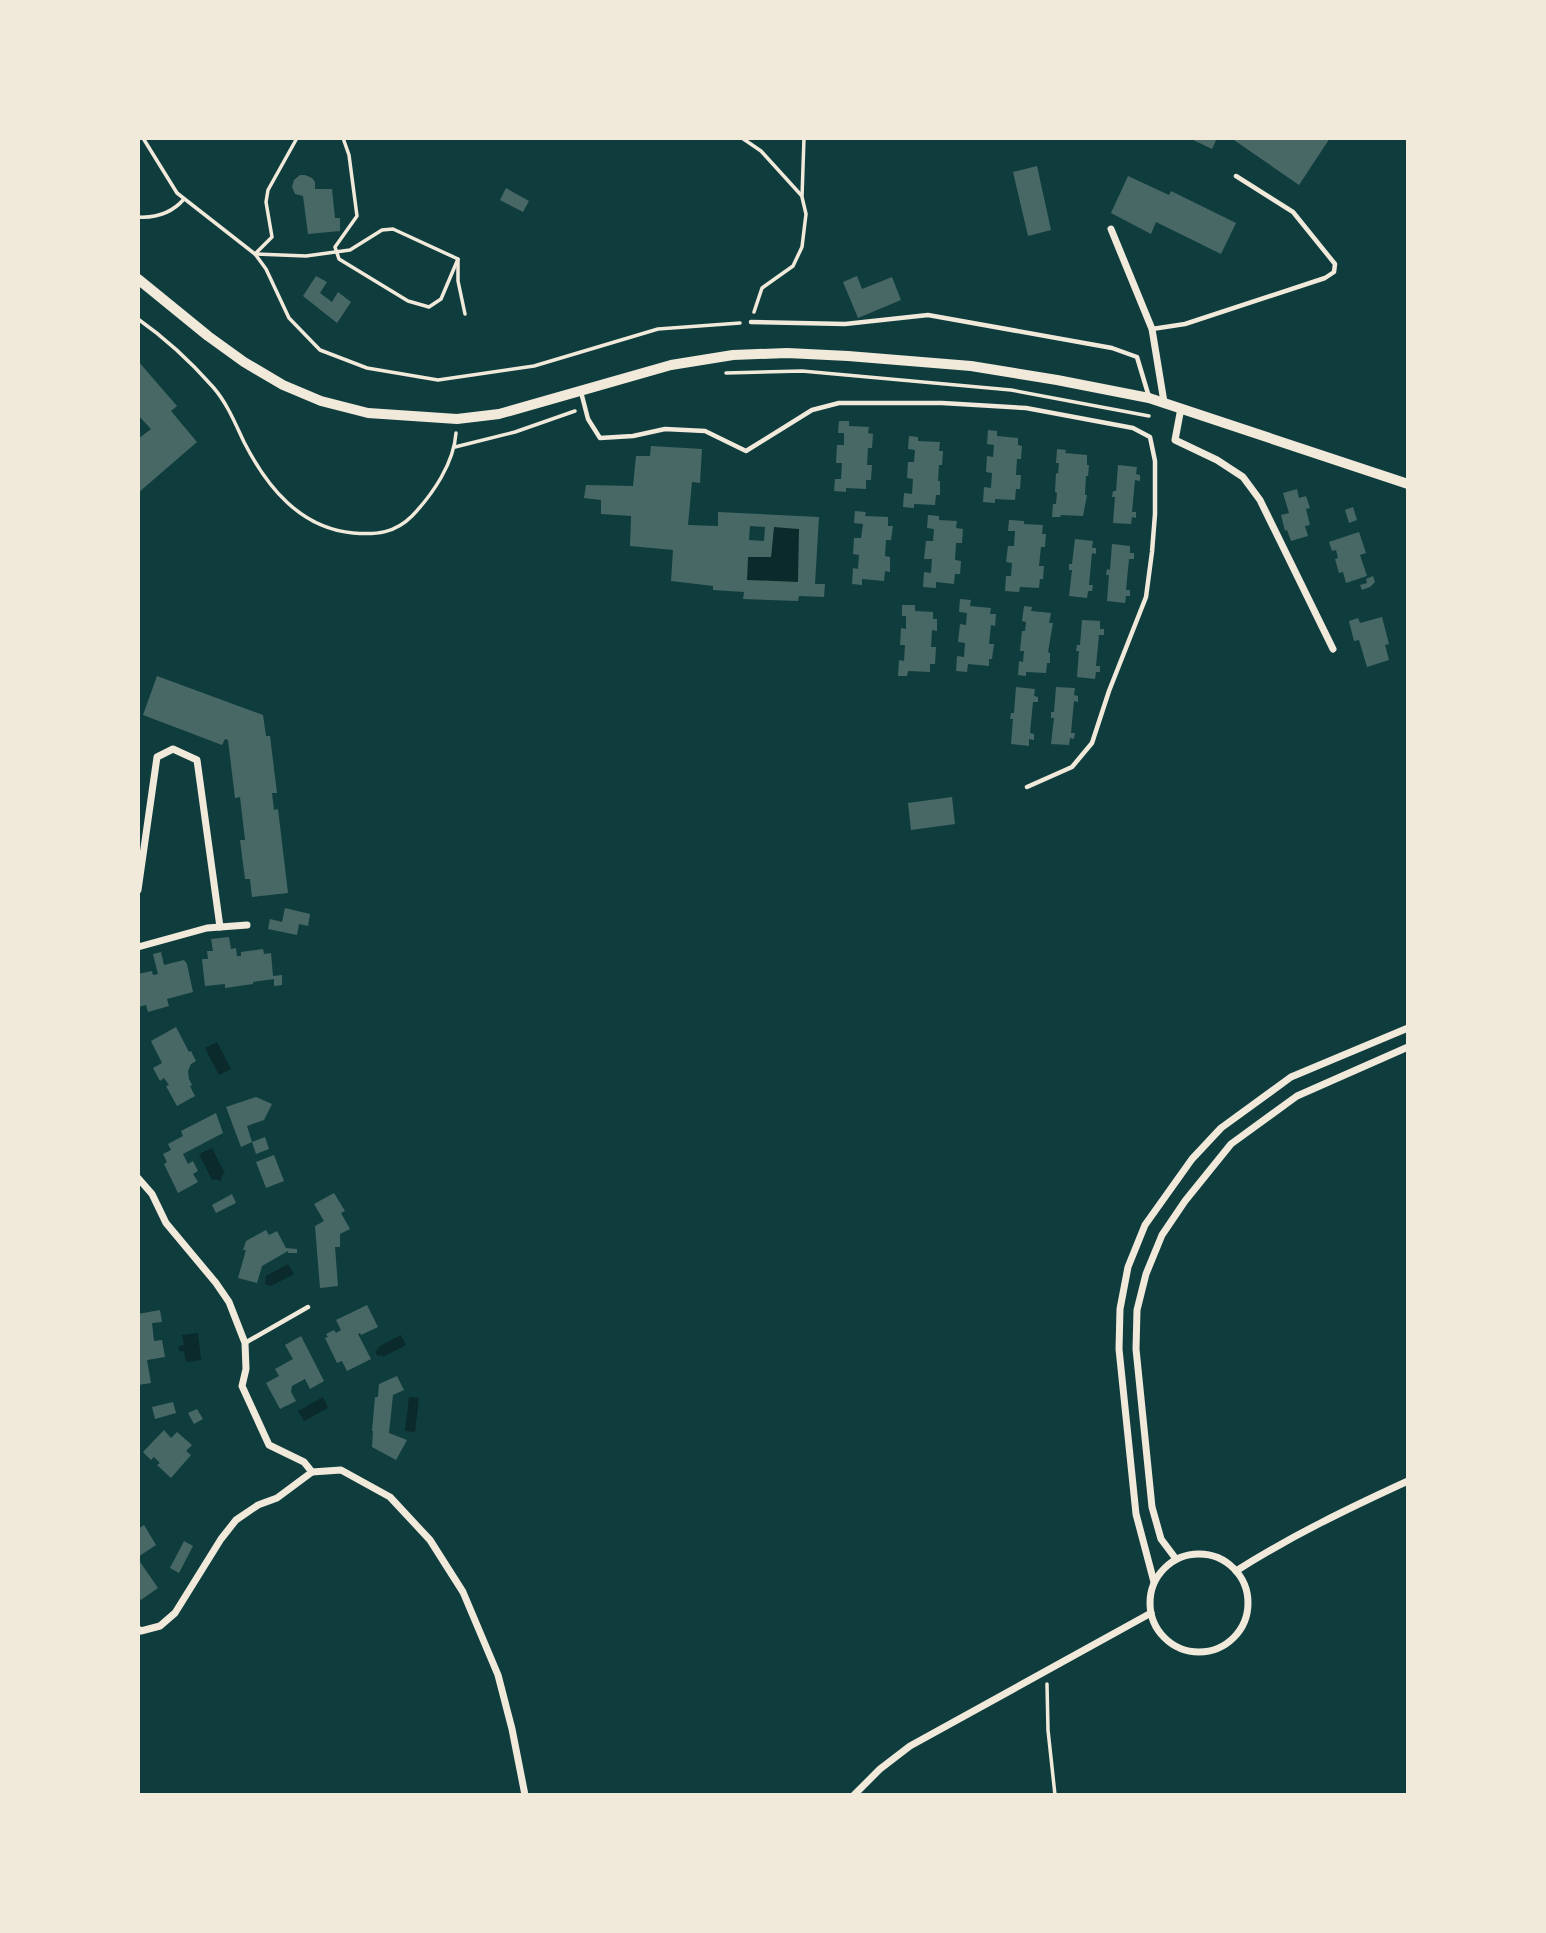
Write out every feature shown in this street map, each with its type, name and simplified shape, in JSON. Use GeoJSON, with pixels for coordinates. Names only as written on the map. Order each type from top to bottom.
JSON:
{"type":"FeatureCollection","features":[{"type":"Feature","properties":{"kind":"main road"},"geometry":{"type":"LineString","coordinates":[[138,279],[244,362],[283,385],[321,401],[368,413],[457,419],[499,414],[671,365],[733,355],[848,356],[971,366],[1149,398],[1408,484]]}},
{"type":"Feature","properties":{"kind":"street"},"geometry":{"type":"LineString","coordinates":[[1111,229],[1152,329],[1164,402]]}},
{"type":"Feature","properties":{"kind":"street"},"geometry":{"type":"LineString","coordinates":[[1181,408],[1175,440],[1217,460],[1243,477],[1260,500],[1333,649]]}},
{"type":"Feature","properties":{"kind":"street"},"geometry":{"type":"LineString","coordinates":[[138,890],[157,757],[173,749],[197,760],[220,927]]}},
{"type":"Feature","properties":{"kind":"street"},"geometry":{"type":"LineString","coordinates":[[138,815],[149,817]]}},
{"type":"Feature","properties":{"kind":"street"},"geometry":{"type":"LineString","coordinates":[[138,947],[207,929],[247,925]]}},
{"type":"Feature","properties":{"kind":"street"},"geometry":{"type":"LineString","coordinates":[[1154,1582],[1136,1514],[1119,1349],[1120,1309],[1128,1268],[1145,1225],[1192,1159],[1221,1128],[1291,1077],[1408,1028]]}},
{"type":"Feature","properties":{"kind":"street"},"geometry":{"type":"LineString","coordinates":[[1176,1559],[1161,1539],[1152,1507],[1136,1349],[1137,1310],[1146,1274],[1162,1235],[1185,1201],[1231,1144],[1297,1096],[1408,1047]]}},
{"type":"Feature","properties":{"kind":"street"},"geometry":{"type":"LineString","coordinates":[[138,1178],[152,1194],[172,1232],[216,1283],[229,1303],[246,1343],[246,1369],[242,1386],[269,1446],[304,1461],[312,1472]]}},
{"type":"Feature","properties":{"kind":"street"},"geometry":{"type":"LineString","coordinates":[[138,1629],[141,1631],[160,1626],[175,1613],[221,1539],[236,1520],[258,1505],[277,1498],[312,1472],[341,1470],[390,1497],[430,1540],[463,1592],[498,1675],[525,1795]]}},
{"type":"Feature","properties":{"kind":"street"},"geometry":{"type":"LineString","coordinates":[[1236,1571],[1290,1538],[1408,1481]]}},
{"type":"Feature","properties":{"kind":"street"},"geometry":{"type":"LineString","coordinates":[[1191,1554],[1208,1554],[1223,1560],[1236,1571],[1245,1585],[1248,1602],[1246,1618],[1238,1633],[1226,1645],[1203,1652],[1180,1649],[1156,1628],[1150,1597],[1154,1582],[1163,1569],[1176,1559],[1191,1554]]}},
{"type":"Feature","properties":{"kind":"street"},"geometry":{"type":"LineString","coordinates":[[854,1795],[880,1769],[910,1746],[1151,1613]]}},
{"type":"Feature","properties":{"kind":"lane"},"geometry":{"type":"LineString","coordinates":[[1152,329],[1185,324],[1325,278],[1334,272],[1335,264],[1330,255],[1293,212],[1236,176]]}},
{"type":"Feature","properties":{"kind":"lane"},"geometry":{"type":"LineString","coordinates":[[751,322],[845,324],[928,315],[1112,348],[1137,358],[1149,398]]}},
{"type":"Feature","properties":{"kind":"lane"},"geometry":{"type":"LineString","coordinates":[[581,391],[588,419],[600,438],[633,436],[665,429],[705,430],[746,450],[812,410],[839,402],[942,403],[1026,408],[1133,428],[1150,438],[1155,461],[1155,514],[1146,597],[1092,743],[1072,767],[1027,787]]}},
{"type":"Feature","properties":{"kind":"lane"},"geometry":{"type":"LineString","coordinates":[[246,1343],[308,1307]]}},
{"type":"Feature","properties":{"kind":"path"},"geometry":{"type":"LineString","coordinates":[[143,138],[177,193],[255,254],[266,269],[289,318],[320,350],[367,368],[438,380],[534,366],[658,329],[751,322],[762,288],[793,266],[802,247],[806,214],[802,197],[804,138]]}},
{"type":"Feature","properties":{"kind":"path"},"geometry":{"type":"LineString","coordinates":[[255,254],[272,237],[266,202],[268,190],[297,138]]}},
{"type":"Feature","properties":{"kind":"path"},"geometry":{"type":"LineString","coordinates":[[343,138],[349,155],[357,216],[335,247],[339,259],[408,301],[429,307],[441,299],[458,259]]}},
{"type":"Feature","properties":{"kind":"path"},"geometry":{"type":"LineString","coordinates":[[742,138],[761,151],[802,197]]}},
{"type":"Feature","properties":{"kind":"path"},"geometry":{"type":"LineString","coordinates":[[138,217],[154,218],[184,199]]}},
{"type":"Feature","properties":{"kind":"path"},"geometry":{"type":"LineString","coordinates":[[255,254],[306,256],[350,250],[382,230],[393,229],[458,259]]}},
{"type":"Feature","properties":{"kind":"path"},"geometry":{"type":"LineString","coordinates":[[458,259],[458,281],[465,314]]}},
{"type":"Feature","properties":{"kind":"path"},"geometry":{"type":"LineString","coordinates":[[138,319],[159,334],[214,388],[232,414],[245,443],[270,484],[295,509],[314,523],[335,531],[366,534],[401,526],[424,504],[452,455],[457,419]]}},
{"type":"Feature","properties":{"kind":"path"},"geometry":{"type":"LineString","coordinates":[[455,447],[515,432],[570,413]]}},
{"type":"Feature","properties":{"kind":"path"},"geometry":{"type":"LineString","coordinates":[[1046,1671],[1048,1730],[1055,1795]]}},
{"type":"Feature","properties":{"kind":"water"},"geometry":{"type":"Polygon","coordinates":[[[774,527],[799,529],[798,582],[747,580],[748,557],[771,557],[774,527]]]}},
{"type":"Feature","properties":{"kind":"water"},"geometry":{"type":"Polygon","coordinates":[[[217,1042],[231,1069],[219,1075],[205,1048],[217,1042]]]}},
{"type":"Feature","properties":{"kind":"water"},"geometry":{"type":"Polygon","coordinates":[[[212,1148],[225,1174],[222,1175],[221,1181],[212,1180],[199,1154],[212,1148]]]}},
{"type":"Feature","properties":{"kind":"water"},"geometry":{"type":"Polygon","coordinates":[[[288,1264],[294,1274],[271,1286],[265,1284],[266,1276],[288,1264]]]}},
{"type":"Feature","properties":{"kind":"water"},"geometry":{"type":"Polygon","coordinates":[[[198,1333],[201,1360],[186,1362],[184,1351],[178,1349],[184,1345],[182,1335],[198,1333]]]}},
{"type":"Feature","properties":{"kind":"water"},"geometry":{"type":"Polygon","coordinates":[[[401,1335],[406,1345],[383,1357],[378,1356],[375,1351],[378,1347],[401,1335]]]}},
{"type":"Feature","properties":{"kind":"water"},"geometry":{"type":"Polygon","coordinates":[[[323,1397],[328,1408],[304,1421],[298,1411],[323,1397]]]}},
{"type":"Feature","properties":{"kind":"water"},"geometry":{"type":"Polygon","coordinates":[[[409,1397],[419,1398],[415,1432],[405,1431],[409,1397]]]}},
{"type":"Feature","properties":{"kind":"building"},"geometry":{"type":"Polygon","coordinates":[[[1189,138],[1217,138],[1212,149],[1189,138]]]}},
{"type":"Feature","properties":{"kind":"building"},"geometry":{"type":"Polygon","coordinates":[[[1231,138],[1330,138],[1299,185],[1231,138]]]}},
{"type":"Feature","properties":{"kind":"building"},"geometry":{"type":"Polygon","coordinates":[[[1037,166],[1051,230],[1028,236],[1013,172],[1037,166]]]}},
{"type":"Feature","properties":{"kind":"building"},"geometry":{"type":"Polygon","coordinates":[[[300,175],[312,178],[315,189],[332,189],[335,218],[340,218],[340,231],[308,234],[303,196],[295,194],[292,187],[294,180],[300,175]]]}},
{"type":"Feature","properties":{"kind":"building"},"geometry":{"type":"Polygon","coordinates":[[[1128,176],[1169,195],[1171,191],[1236,223],[1221,254],[1156,222],[1151,234],[1111,213],[1128,176]]]}},
{"type":"Feature","properties":{"kind":"building"},"geometry":{"type":"Polygon","coordinates":[[[506,188],[529,201],[523,212],[500,200],[506,188]]]}},
{"type":"Feature","properties":{"kind":"building"},"geometry":{"type":"Polygon","coordinates":[[[316,276],[327,282],[320,293],[332,302],[338,292],[351,302],[337,323],[303,296],[316,276]]]}},
{"type":"Feature","properties":{"kind":"building"},"geometry":{"type":"Polygon","coordinates":[[[857,276],[862,289],[892,277],[901,300],[858,318],[843,282],[857,276]]]}},
{"type":"Feature","properties":{"kind":"building"},"geometry":{"type":"Polygon","coordinates":[[[138,361],[177,406],[171,411],[197,442],[138,493],[138,439],[151,429],[138,415],[138,361]]]}},
{"type":"Feature","properties":{"kind":"building"},"geometry":{"type":"Polygon","coordinates":[[[839,421],[849,421],[849,426],[869,427],[868,433],[873,434],[872,448],[868,448],[867,465],[872,465],[871,480],[866,480],[866,489],[846,488],[846,492],[834,491],[835,479],[841,479],[842,463],[836,463],[837,445],[844,445],[844,433],[838,433],[839,421]]]}},
{"type":"Feature","properties":{"kind":"building"},"geometry":{"type":"Polygon","coordinates":[[[988,430],[997,431],[997,436],[1018,438],[1018,445],[1022,446],[1021,459],[1017,459],[1016,475],[1021,475],[1020,489],[1016,489],[1015,500],[995,499],[995,503],[983,502],[984,487],[991,488],[992,473],[986,472],[987,456],[993,457],[994,445],[987,444],[988,430]]]}},
{"type":"Feature","properties":{"kind":"building"},"geometry":{"type":"Polygon","coordinates":[[[909,436],[918,437],[918,441],[940,442],[939,451],[943,451],[942,465],[939,465],[940,495],[936,495],[935,505],[914,504],[914,508],[903,507],[904,493],[912,494],[913,479],[907,478],[908,462],[914,462],[915,450],[908,449],[909,436]]]}},
{"type":"Feature","properties":{"kind":"building"},"geometry":{"type":"Polygon","coordinates":[[[651,446],[702,449],[700,483],[692,482],[688,525],[718,526],[718,512],[819,517],[815,584],[825,584],[824,597],[799,596],[798,601],[743,599],[744,592],[713,590],[713,586],[671,581],[673,550],[630,546],[631,516],[601,514],[601,500],[584,498],[586,485],[633,486],[636,456],[650,456],[651,446]],[[750,526],[749,540],[764,541],[765,527],[750,526]],[[774,527],[771,557],[748,557],[747,580],[798,582],[799,529],[774,527]]]}},
{"type":"Feature","properties":{"kind":"building"},"geometry":{"type":"Polygon","coordinates":[[[1057,449],[1066,450],[1065,453],[1087,455],[1089,465],[1083,516],[1052,517],[1057,493],[1057,449]]]}},
{"type":"Feature","properties":{"kind":"building"},"geometry":{"type":"Polygon","coordinates":[[[1118,465],[1137,467],[1136,474],[1140,475],[1140,481],[1135,480],[1132,512],[1136,512],[1136,518],[1132,517],[1131,524],[1113,523],[1115,497],[1112,497],[1113,491],[1116,491],[1118,465]]]}},
{"type":"Feature","properties":{"kind":"building"},"geometry":{"type":"Polygon","coordinates":[[[1297,489],[1299,498],[1306,496],[1310,508],[1306,509],[1310,525],[1305,526],[1308,536],[1291,541],[1281,515],[1289,513],[1283,493],[1297,489]]]}},
{"type":"Feature","properties":{"kind":"building"},"geometry":{"type":"Polygon","coordinates":[[[1353,507],[1357,520],[1349,523],[1345,510],[1353,507]]]}},
{"type":"Feature","properties":{"kind":"building"},"geometry":{"type":"Polygon","coordinates":[[[855,511],[866,512],[865,516],[888,517],[888,526],[893,526],[891,540],[886,540],[885,556],[890,557],[890,572],[885,571],[884,581],[862,579],[862,585],[852,584],[853,568],[858,569],[859,555],[853,554],[854,538],[861,538],[863,524],[854,523],[855,511]]]}},
{"type":"Feature","properties":{"kind":"building"},"geometry":{"type":"Polygon","coordinates":[[[928,515],[939,516],[939,520],[957,521],[956,528],[963,529],[962,543],[956,543],[955,560],[961,561],[960,574],[955,574],[954,584],[936,582],[936,588],[923,587],[924,572],[931,573],[932,559],[924,559],[926,541],[933,541],[934,529],[927,528],[928,515]]]}},
{"type":"Feature","properties":{"kind":"building"},"geometry":{"type":"Polygon","coordinates":[[[1009,520],[1043,525],[1042,534],[1046,534],[1045,547],[1041,547],[1039,566],[1044,566],[1039,588],[1020,587],[1019,592],[1005,591],[1006,576],[1011,576],[1012,563],[1006,562],[1008,546],[1014,546],[1015,531],[1008,531],[1009,520]]]}},
{"type":"Feature","properties":{"kind":"building"},"geometry":{"type":"Polygon","coordinates":[[[1359,532],[1366,553],[1360,555],[1367,576],[1346,583],[1343,572],[1339,573],[1335,559],[1338,558],[1336,550],[1332,551],[1329,542],[1359,532]]]}},
{"type":"Feature","properties":{"kind":"building"},"geometry":{"type":"Polygon","coordinates":[[[1075,539],[1093,541],[1092,548],[1096,548],[1096,554],[1092,553],[1089,585],[1093,585],[1092,591],[1088,591],[1087,598],[1069,596],[1072,570],[1069,570],[1069,564],[1072,564],[1075,539]]]}},
{"type":"Feature","properties":{"kind":"building"},"geometry":{"type":"Polygon","coordinates":[[[1112,544],[1130,546],[1130,553],[1134,553],[1134,559],[1129,559],[1126,590],[1130,590],[1130,596],[1126,596],[1125,603],[1107,601],[1109,575],[1106,575],[1107,569],[1110,570],[1112,544]]]}},
{"type":"Feature","properties":{"kind":"building"},"geometry":{"type":"Polygon","coordinates":[[[1373,576],[1375,582],[1362,590],[1360,585],[1367,583],[1366,579],[1373,576]]]}},
{"type":"Feature","properties":{"kind":"building"},"geometry":{"type":"Polygon","coordinates":[[[960,599],[971,600],[970,606],[991,608],[990,614],[996,614],[995,626],[991,625],[989,644],[994,644],[989,666],[968,664],[967,672],[956,671],[957,656],[964,657],[965,643],[958,642],[960,624],[966,625],[967,613],[959,612],[960,599]]]}},
{"type":"Feature","properties":{"kind":"building"},"geometry":{"type":"Polygon","coordinates":[[[902,605],[915,605],[915,611],[933,612],[933,619],[937,619],[937,631],[932,630],[931,647],[936,647],[935,664],[930,664],[930,672],[908,671],[907,676],[898,676],[899,660],[904,661],[905,645],[900,645],[901,628],[906,629],[906,616],[902,616],[902,605]]]}},
{"type":"Feature","properties":{"kind":"building"},"geometry":{"type":"Polygon","coordinates":[[[1024,606],[1032,607],[1031,611],[1051,613],[1049,623],[1053,623],[1048,652],[1050,663],[1047,663],[1046,673],[1026,672],[1026,676],[1018,675],[1019,661],[1023,662],[1024,651],[1020,651],[1026,622],[1022,621],[1024,606]]]}},
{"type":"Feature","properties":{"kind":"building"},"geometry":{"type":"Polygon","coordinates":[[[1382,617],[1389,644],[1385,645],[1389,660],[1367,667],[1359,640],[1354,641],[1349,621],[1358,618],[1360,623],[1382,617]]]}},
{"type":"Feature","properties":{"kind":"building"},"geometry":{"type":"Polygon","coordinates":[[[1082,620],[1100,621],[1100,629],[1104,629],[1104,635],[1099,635],[1096,666],[1100,666],[1100,672],[1096,672],[1095,679],[1077,677],[1079,651],[1076,651],[1077,645],[1080,645],[1082,620]]]}},
{"type":"Feature","properties":{"kind":"building"},"geometry":{"type":"Polygon","coordinates":[[[157,676],[263,715],[266,736],[270,736],[277,793],[272,793],[274,810],[278,809],[288,893],[252,897],[250,879],[245,879],[240,840],[245,840],[240,797],[235,798],[228,740],[225,739],[222,745],[143,715],[157,676]]]}},
{"type":"Feature","properties":{"kind":"building"},"geometry":{"type":"Polygon","coordinates":[[[1016,687],[1035,689],[1034,696],[1038,697],[1038,702],[1033,702],[1030,733],[1034,734],[1034,740],[1029,739],[1029,746],[1011,744],[1013,719],[1010,719],[1011,713],[1014,713],[1016,687]]]}},
{"type":"Feature","properties":{"kind":"building"},"geometry":{"type":"Polygon","coordinates":[[[1056,687],[1075,688],[1074,695],[1078,696],[1078,702],[1074,701],[1071,733],[1075,733],[1074,739],[1070,738],[1069,745],[1051,744],[1054,718],[1051,718],[1051,712],[1054,712],[1056,687]]]}},
{"type":"Feature","properties":{"kind":"building"},"geometry":{"type":"Polygon","coordinates":[[[952,797],[955,824],[911,830],[908,803],[952,797]]]}},
{"type":"Feature","properties":{"kind":"building"},"geometry":{"type":"Polygon","coordinates":[[[285,908],[310,914],[308,926],[299,924],[297,935],[268,929],[270,919],[282,922],[285,908]]]}},
{"type":"Feature","properties":{"kind":"building"},"geometry":{"type":"Polygon","coordinates":[[[229,937],[231,949],[236,948],[237,956],[241,956],[241,952],[263,949],[264,954],[271,953],[273,976],[282,975],[282,985],[274,986],[274,979],[225,988],[225,984],[205,986],[202,959],[208,959],[207,951],[213,951],[211,939],[229,937]]]}},
{"type":"Feature","properties":{"kind":"building"},"geometry":{"type":"Polygon","coordinates":[[[161,952],[164,965],[184,960],[193,992],[167,999],[169,1006],[148,1012],[146,1005],[138,1007],[138,974],[152,971],[153,975],[158,974],[153,954],[161,952]]]}},
{"type":"Feature","properties":{"kind":"building"},"geometry":{"type":"Polygon","coordinates":[[[176,1027],[196,1061],[188,1071],[192,1085],[190,1086],[195,1096],[177,1106],[166,1086],[169,1085],[164,1078],[160,1081],[153,1068],[162,1063],[151,1041],[176,1027]]]}},
{"type":"Feature","properties":{"kind":"building"},"geometry":{"type":"Polygon","coordinates":[[[256,1097],[272,1104],[264,1120],[247,1126],[252,1142],[241,1147],[226,1107],[256,1097]]]}},
{"type":"Feature","properties":{"kind":"building"},"geometry":{"type":"Polygon","coordinates":[[[216,1113],[223,1133],[183,1154],[188,1164],[193,1161],[198,1171],[193,1174],[198,1182],[178,1193],[164,1164],[167,1162],[163,1154],[171,1150],[168,1144],[183,1136],[181,1131],[216,1113]]]}},
{"type":"Feature","properties":{"kind":"building"},"geometry":{"type":"Polygon","coordinates":[[[265,1137],[269,1149],[256,1154],[252,1142],[265,1137]]]}},
{"type":"Feature","properties":{"kind":"building"},"geometry":{"type":"Polygon","coordinates":[[[274,1155],[284,1181],[266,1188],[256,1162],[274,1155]]]}},
{"type":"Feature","properties":{"kind":"building"},"geometry":{"type":"Polygon","coordinates":[[[334,1193],[345,1211],[341,1213],[350,1229],[340,1234],[340,1247],[335,1247],[338,1286],[320,1288],[315,1226],[324,1221],[314,1204],[334,1193]]]}},
{"type":"Feature","properties":{"kind":"building"},"geometry":{"type":"Polygon","coordinates":[[[232,1194],[236,1203],[216,1213],[212,1205],[232,1194]]]}},
{"type":"Feature","properties":{"kind":"building"},"geometry":{"type":"Polygon","coordinates":[[[266,1230],[269,1235],[277,1231],[286,1248],[297,1249],[297,1253],[288,1251],[262,1266],[257,1283],[238,1278],[246,1241],[266,1230]]]}},
{"type":"Feature","properties":{"kind":"building"},"geometry":{"type":"Polygon","coordinates":[[[367,1305],[378,1327],[358,1334],[371,1359],[347,1371],[342,1361],[337,1363],[325,1338],[328,1337],[326,1334],[341,1330],[336,1320],[367,1305]]]}},
{"type":"Feature","properties":{"kind":"building"},"geometry":{"type":"Polygon","coordinates":[[[160,1310],[162,1322],[152,1323],[154,1341],[162,1340],[165,1357],[147,1360],[151,1383],[138,1385],[138,1314],[160,1310]]]}},
{"type":"Feature","properties":{"kind":"building"},"geometry":{"type":"Polygon","coordinates":[[[301,1336],[324,1381],[310,1389],[305,1379],[292,1386],[291,1392],[296,1401],[280,1409],[266,1383],[279,1376],[275,1369],[293,1359],[285,1345],[301,1336]]]}},
{"type":"Feature","properties":{"kind":"building"},"geometry":{"type":"Polygon","coordinates":[[[397,1376],[404,1390],[393,1395],[389,1433],[407,1440],[396,1460],[372,1447],[372,1431],[379,1384],[397,1376]]]}},
{"type":"Feature","properties":{"kind":"building"},"geometry":{"type":"Polygon","coordinates":[[[173,1402],[176,1413],[155,1419],[152,1407],[173,1402]]]}},
{"type":"Feature","properties":{"kind":"building"},"geometry":{"type":"Polygon","coordinates":[[[197,1409],[203,1419],[194,1424],[188,1413],[197,1409]]]}},
{"type":"Feature","properties":{"kind":"building"},"geometry":{"type":"Polygon","coordinates":[[[164,1430],[171,1438],[177,1432],[192,1445],[186,1451],[191,1455],[171,1478],[157,1465],[160,1463],[154,1457],[151,1460],[143,1452],[164,1430]]]}},
{"type":"Feature","properties":{"kind":"building"},"geometry":{"type":"Polygon","coordinates":[[[144,1525],[156,1545],[138,1557],[138,1529],[144,1525]]]}},
{"type":"Feature","properties":{"kind":"building"},"geometry":{"type":"Polygon","coordinates":[[[184,1541],[193,1546],[179,1573],[170,1568],[184,1541]]]}},
{"type":"Feature","properties":{"kind":"building"},"geometry":{"type":"Polygon","coordinates":[[[138,1559],[158,1588],[141,1600],[138,1595],[138,1559]]]}}]}
